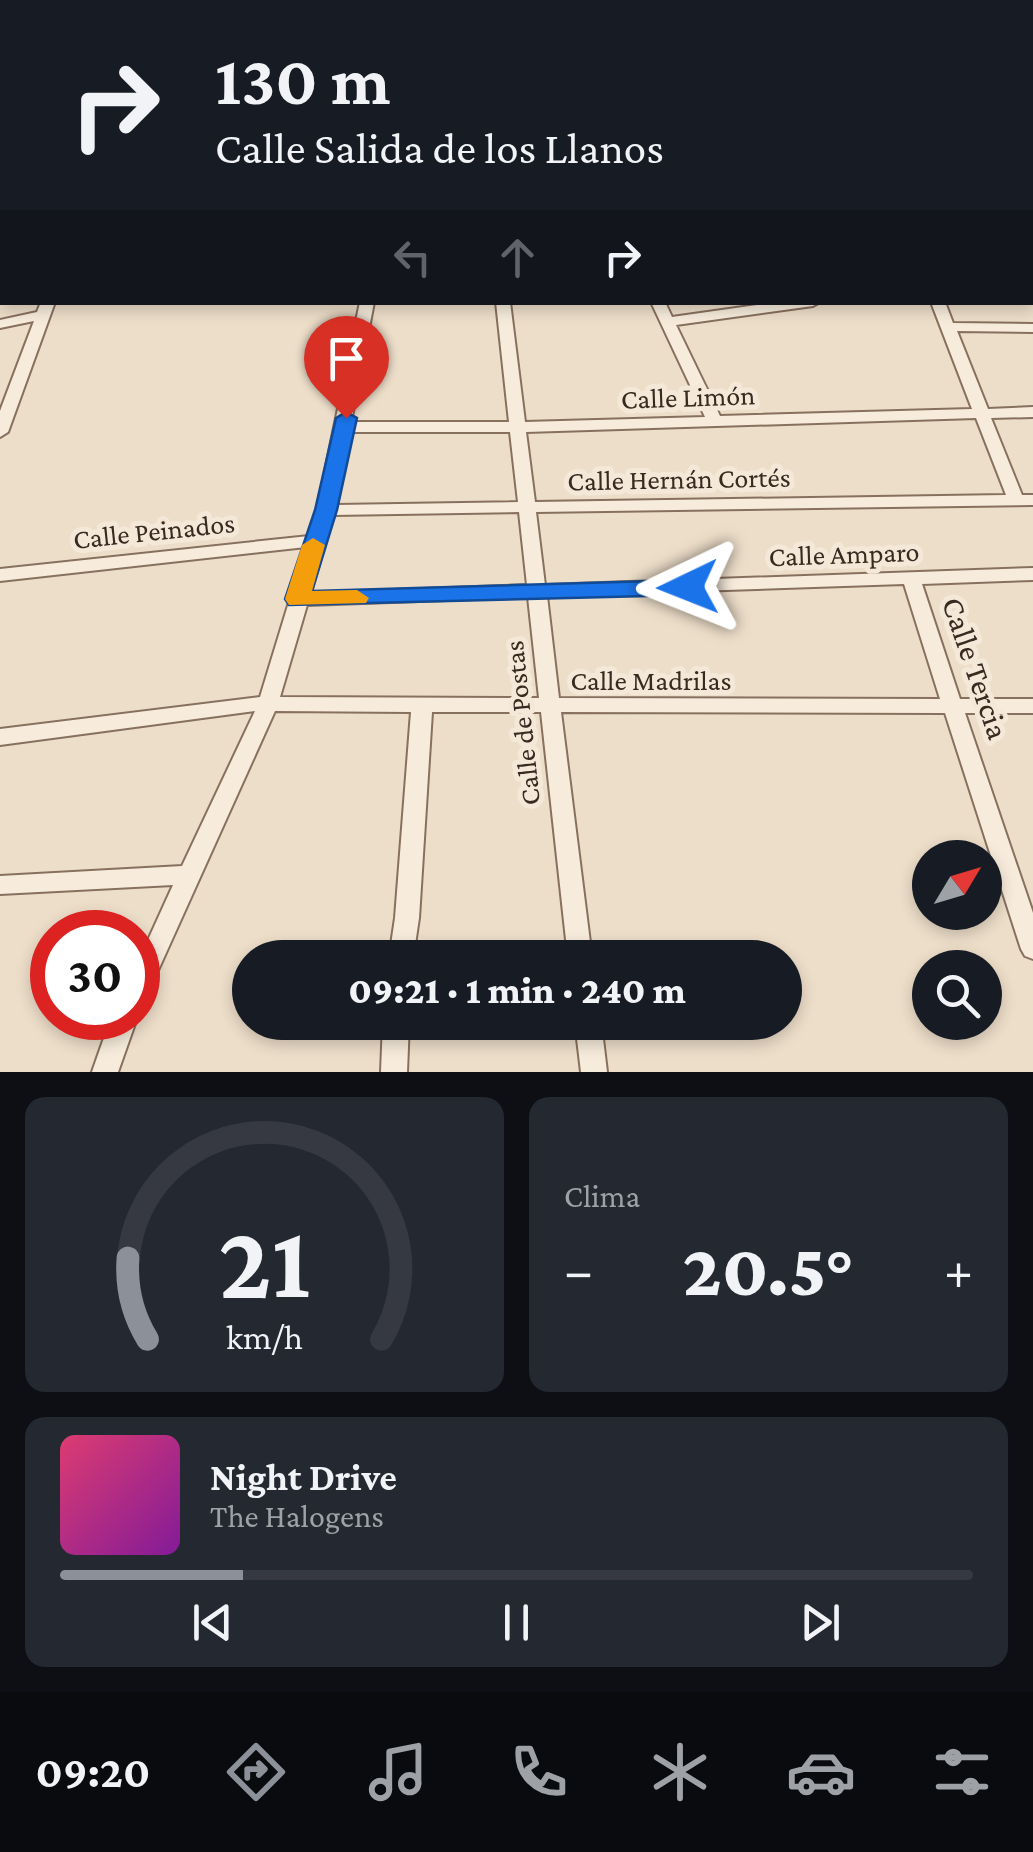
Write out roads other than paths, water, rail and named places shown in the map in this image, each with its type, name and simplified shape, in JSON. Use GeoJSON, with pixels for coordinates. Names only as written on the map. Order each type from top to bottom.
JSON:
{"type":"FeatureCollection","features":[{"type":"Feature","properties":{"kind":"street"},"geometry":{"type":"LineString","coordinates":[[160,936],[268,704],[326,510],[367,305]]}},
{"type":"Feature","properties":{"kind":"street","name":"Calle de Postas"},"geometry":{"type":"LineString","coordinates":[[503,305],[578,940]]}},
{"type":"Feature","properties":{"kind":"street"},"geometry":{"type":"LineString","coordinates":[[660,305],[715,422]]}},
{"type":"Feature","properties":{"kind":"street"},"geometry":{"type":"LineString","coordinates":[[668,322],[790,305]]}},
{"type":"Feature","properties":{"kind":"street"},"geometry":{"type":"LineString","coordinates":[[939,305],[981,414],[1024,500]]}},
{"type":"Feature","properties":{"kind":"street"},"geometry":{"type":"LineString","coordinates":[[0,324],[46,308]]}},
{"type":"Feature","properties":{"kind":"street"},"geometry":{"type":"LineString","coordinates":[[0,432],[46,308]]}},
{"type":"Feature","properties":{"kind":"street"},"geometry":{"type":"LineString","coordinates":[[947,327],[1033,328]]}},
{"type":"Feature","properties":{"kind":"street","name":"Calle Limón"},"geometry":{"type":"LineString","coordinates":[[345,426],[520,427],[1033,412]]}},
{"type":"Feature","properties":{"kind":"street","name":"Calle Hernán Cortés"},"geometry":{"type":"LineString","coordinates":[[326,510],[1024,500]]}},
{"type":"Feature","properties":{"kind":"street","name":"Calle Peinados"},"geometry":{"type":"LineString","coordinates":[[0,575],[315,541]]}},
{"type":"Feature","properties":{"kind":"street","name":"Calle Amparo"},"geometry":{"type":"LineString","coordinates":[[298,599],[1033,574]]}},
{"type":"Feature","properties":{"kind":"street","name":"Calle Tercia"},"geometry":{"type":"LineString","coordinates":[[911,579],[1033,949]]}},
{"type":"Feature","properties":{"kind":"street","name":"Calle Madrilas"},"geometry":{"type":"LineString","coordinates":[[0,737],[268,704],[1033,706]]}},
{"type":"Feature","properties":{"kind":"street"},"geometry":{"type":"LineString","coordinates":[[404,940],[422,706]]}},
{"type":"Feature","properties":{"kind":"street"},"geometry":{"type":"LineString","coordinates":[[0,885],[186,875]]}},
{"type":"Feature","properties":{"kind":"street"},"geometry":{"type":"LineString","coordinates":[[106,1072],[117,1040]]}},
{"type":"Feature","properties":{"kind":"street"},"geometry":{"type":"LineString","coordinates":[[394,1072],[395,1040]]}},
{"type":"Feature","properties":{"kind":"street"},"geometry":{"type":"LineString","coordinates":[[590,1040],[594,1072]]}}]}
